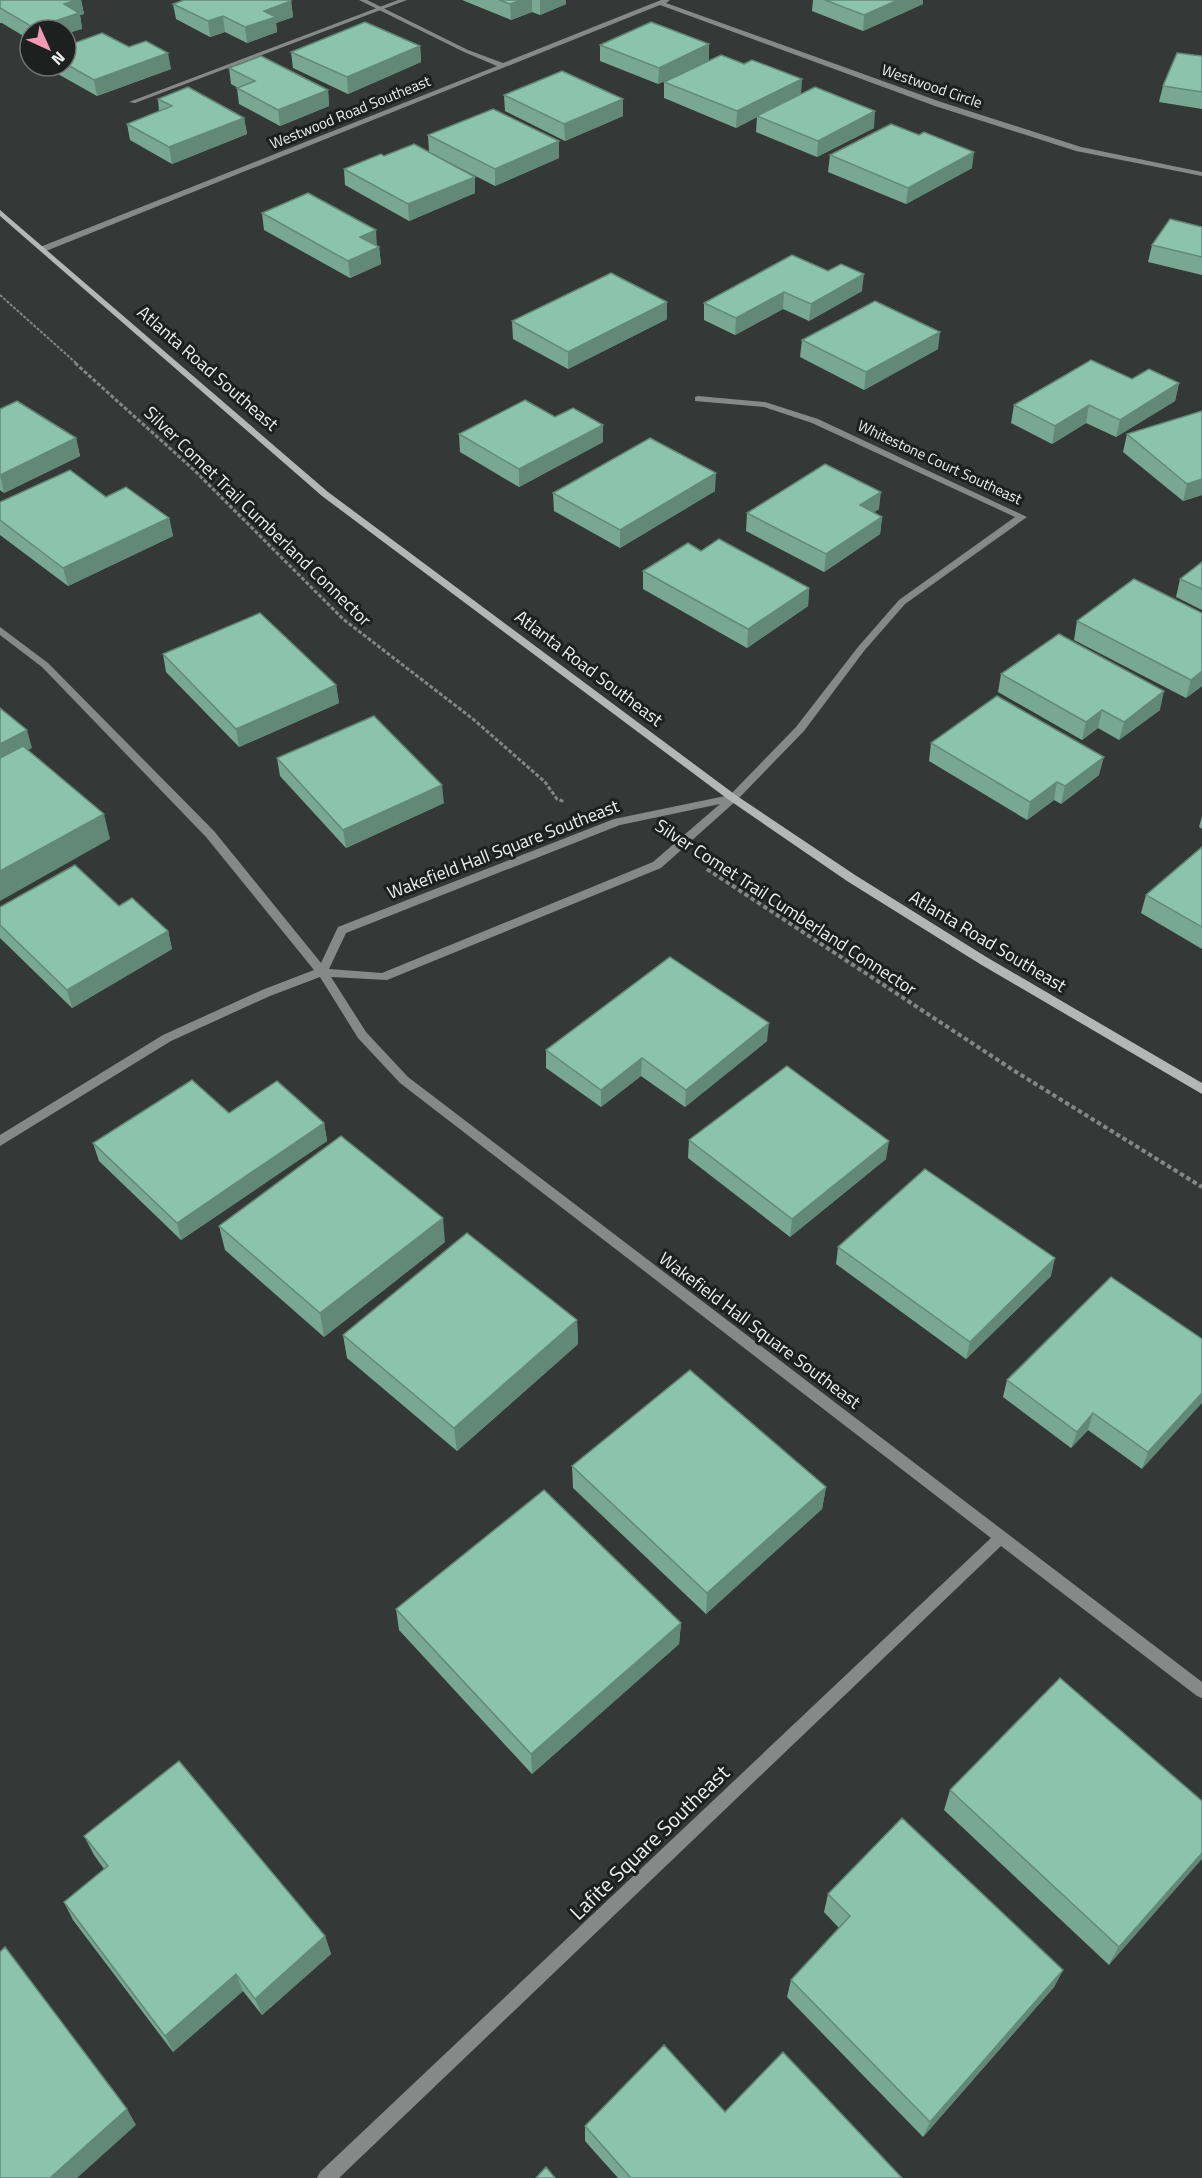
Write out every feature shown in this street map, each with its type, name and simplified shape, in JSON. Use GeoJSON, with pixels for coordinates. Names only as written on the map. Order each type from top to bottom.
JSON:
{"type":"FeatureCollection","features":[{"type":"Feature","properties":{"kind":"main road","name":"Atlanta Road Southeast"},"geometry":{"type":"LineString","coordinates":[[0,212],[325,494],[733,798],[851,878],[984,961],[1202,1089]]}},
{"type":"Feature","properties":{"kind":"street"},"geometry":{"type":"LineString","coordinates":[[362,0],[466,51],[504,66]]}},
{"type":"Feature","properties":{"kind":"street"},"geometry":{"type":"LineString","coordinates":[[133,102],[404,0]]}},
{"type":"Feature","properties":{"kind":"street","name":"Westwood Road Southeast"},"geometry":{"type":"LineString","coordinates":[[43,249],[664,1]]}},
{"type":"Feature","properties":{"kind":"street","name":"Westwood Circle"},"geometry":{"type":"LineString","coordinates":[[664,1],[938,104],[1025,132],[1079,149],[1202,174]]}},
{"type":"Feature","properties":{"kind":"street","name":"Whitestone Court Southeast"},"geometry":{"type":"LineString","coordinates":[[698,399],[765,405],[815,421],[1022,517],[902,602],[861,648],[800,729],[733,798]]}},
{"type":"Feature","properties":{"kind":"street","name":"Wakefield Hall Square Southeast"},"geometry":{"type":"LineString","coordinates":[[0,630],[45,665],[210,834],[322,972],[362,1035],[404,1080],[1202,1691]]}},
{"type":"Feature","properties":{"kind":"street"},"geometry":{"type":"LineString","coordinates":[[0,1141],[167,1038],[266,993],[322,972],[383,977],[657,865],[733,798]]}},
{"type":"Feature","properties":{"kind":"street","name":"Wakefield Hall Square Southeast"},"geometry":{"type":"LineString","coordinates":[[322,972],[342,930],[618,822],[733,798]]}},
{"type":"Feature","properties":{"kind":"street","name":"Lafite Square Southeast"},"geometry":{"type":"LineString","coordinates":[[326,2178],[1001,1537]]}},
{"type":"Feature","properties":{"kind":"path","name":"Silver Comet Trail Cumberland Connector"},"geometry":{"type":"LineString","coordinates":[[0,295],[194,470],[343,619],[473,719],[546,782],[557,799],[618,822]]}},
{"type":"Feature","properties":{"kind":"path","name":"Silver Comet Trail Cumberland Connector"},"geometry":{"type":"LineString","coordinates":[[675,849],[1013,1070],[1202,1187]]}},
{"type":"Feature","properties":{"kind":"building"},"geometry":{"type":"Polygon","coordinates":[[[0,0],[76,0],[64,4],[79,13],[64,18],[18,19],[0,8],[0,0]]]}},
{"type":"Feature","properties":{"kind":"building"},"geometry":{"type":"Polygon","coordinates":[[[184,0],[291,1],[264,11],[276,17],[245,27],[223,16],[208,21],[173,4],[184,0]]]}},
{"type":"Feature","properties":{"kind":"building"},"geometry":{"type":"Polygon","coordinates":[[[499,0],[521,0],[510,4],[499,0]]]}},
{"type":"Feature","properties":{"kind":"building"},"geometry":{"type":"Polygon","coordinates":[[[825,0],[898,0],[864,15],[825,0]]]}},
{"type":"Feature","properties":{"kind":"building"},"geometry":{"type":"Polygon","coordinates":[[[365,22],[420,46],[347,77],[291,52],[365,22]]]}},
{"type":"Feature","properties":{"kind":"building"},"geometry":{"type":"Polygon","coordinates":[[[651,22],[709,44],[659,68],[600,45],[651,22]]]}},
{"type":"Feature","properties":{"kind":"building"},"geometry":{"type":"Polygon","coordinates":[[[102,33],[129,47],[146,41],[168,53],[94,80],[78,71],[78,42],[102,33]]]}},
{"type":"Feature","properties":{"kind":"building"},"geometry":{"type":"Polygon","coordinates":[[[1177,53],[1202,56],[1202,92],[1163,86],[1177,53]]]}},
{"type":"Feature","properties":{"kind":"building"},"geometry":{"type":"Polygon","coordinates":[[[721,55],[744,64],[752,60],[802,79],[737,111],[664,82],[721,55]]]}},
{"type":"Feature","properties":{"kind":"building"},"geometry":{"type":"Polygon","coordinates":[[[261,56],[328,90],[278,110],[237,88],[255,81],[229,68],[261,56]]]}},
{"type":"Feature","properties":{"kind":"building"},"geometry":{"type":"Polygon","coordinates":[[[562,71],[623,99],[564,124],[504,95],[562,71]]]}},
{"type":"Feature","properties":{"kind":"building"},"geometry":{"type":"Polygon","coordinates":[[[188,87],[244,118],[169,147],[127,124],[172,106],[158,99],[188,87]]]}},
{"type":"Feature","properties":{"kind":"building"},"geometry":{"type":"Polygon","coordinates":[[[815,87],[875,111],[818,141],[757,116],[815,87]]]}},
{"type":"Feature","properties":{"kind":"building"},"geometry":{"type":"Polygon","coordinates":[[[493,109],[559,141],[495,169],[428,135],[493,109]]]}},
{"type":"Feature","properties":{"kind":"building"},"geometry":{"type":"Polygon","coordinates":[[[891,124],[919,135],[924,132],[974,152],[908,188],[830,155],[891,124]]]}},
{"type":"Feature","properties":{"kind":"building"},"geometry":{"type":"Polygon","coordinates":[[[414,144],[475,177],[408,204],[344,169],[381,154],[384,156],[414,144]]]}},
{"type":"Feature","properties":{"kind":"building"},"geometry":{"type":"Polygon","coordinates":[[[308,193],[376,230],[360,237],[379,247],[348,261],[262,213],[308,193]]]}},
{"type":"Feature","properties":{"kind":"building"},"geometry":{"type":"Polygon","coordinates":[[[1170,219],[1202,227],[1202,257],[1152,245],[1170,219]]]}},
{"type":"Feature","properties":{"kind":"building"},"geometry":{"type":"Polygon","coordinates":[[[792,255],[828,271],[841,264],[864,274],[811,304],[784,292],[736,318],[704,303],[792,255]]]}},
{"type":"Feature","properties":{"kind":"building"},"geometry":{"type":"Polygon","coordinates":[[[611,273],[667,302],[568,352],[512,321],[611,273]]]}},
{"type":"Feature","properties":{"kind":"building"},"geometry":{"type":"Polygon","coordinates":[[[875,301],[940,332],[866,372],[802,340],[875,301]]]}},
{"type":"Feature","properties":{"kind":"building"},"geometry":{"type":"Polygon","coordinates":[[[1091,360],[1132,379],[1149,369],[1179,383],[1120,420],[1089,405],[1055,426],[1014,405],[1091,360]]]}},
{"type":"Feature","properties":{"kind":"building"},"geometry":{"type":"Polygon","coordinates":[[[525,400],[555,417],[573,408],[603,425],[519,469],[459,434],[525,400]]]}},
{"type":"Feature","properties":{"kind":"building"},"geometry":{"type":"Polygon","coordinates":[[[17,401],[76,438],[0,475],[0,409],[17,401]]]}},
{"type":"Feature","properties":{"kind":"building"},"geometry":{"type":"Polygon","coordinates":[[[1202,411],[1202,479],[1187,484],[1127,434],[1202,411]]]}},
{"type":"Feature","properties":{"kind":"building"},"geometry":{"type":"Polygon","coordinates":[[[650,438],[716,473],[620,530],[553,493],[650,438]]]}},
{"type":"Feature","properties":{"kind":"building"},"geometry":{"type":"Polygon","coordinates":[[[825,464],[881,492],[860,505],[882,517],[826,554],[747,513],[825,464]]]}},
{"type":"Feature","properties":{"kind":"building"},"geometry":{"type":"Polygon","coordinates":[[[70,470],[106,497],[126,487],[169,518],[63,568],[0,520],[0,502],[70,470]]]}},
{"type":"Feature","properties":{"kind":"building"},"geometry":{"type":"Polygon","coordinates":[[[719,539],[809,588],[748,629],[643,571],[688,543],[701,551],[719,539]]]}},
{"type":"Feature","properties":{"kind":"building"},"geometry":{"type":"Polygon","coordinates":[[[1202,562],[1202,589],[1180,579],[1202,562]]]}},
{"type":"Feature","properties":{"kind":"building"},"geometry":{"type":"Polygon","coordinates":[[[1134,579],[1202,613],[1202,671],[1191,680],[1077,621],[1134,579]]]}},
{"type":"Feature","properties":{"kind":"building"},"geometry":{"type":"Polygon","coordinates":[[[260,613],[336,685],[236,729],[163,654],[260,613]]]}},
{"type":"Feature","properties":{"kind":"building"},"geometry":{"type":"Polygon","coordinates":[[[1059,634],[1164,691],[1124,722],[1102,710],[1086,722],[1001,674],[1059,634]]]}},
{"type":"Feature","properties":{"kind":"building"},"geometry":{"type":"Polygon","coordinates":[[[997,696],[1104,757],[1065,786],[1057,782],[1030,802],[931,743],[997,696]]]}},
{"type":"Feature","properties":{"kind":"building"},"geometry":{"type":"Polygon","coordinates":[[[0,708],[27,730],[0,744],[0,708]]]}},
{"type":"Feature","properties":{"kind":"building"},"geometry":{"type":"Polygon","coordinates":[[[374,716],[442,785],[343,830],[277,758],[374,716]]]}},
{"type":"Feature","properties":{"kind":"building"},"geometry":{"type":"Polygon","coordinates":[[[23,746],[104,814],[0,871],[0,758],[23,746]]]}},
{"type":"Feature","properties":{"kind":"building"},"geometry":{"type":"Polygon","coordinates":[[[1202,847],[1202,927],[1146,895],[1202,847]]]}},
{"type":"Feature","properties":{"kind":"building"},"geometry":{"type":"Polygon","coordinates":[[[75,865],[119,906],[132,898],[168,931],[67,990],[0,925],[0,907],[75,865]]]}},
{"type":"Feature","properties":{"kind":"building"},"geometry":{"type":"Polygon","coordinates":[[[670,957],[769,1023],[686,1090],[642,1058],[601,1090],[546,1050],[670,957]]]}},
{"type":"Feature","properties":{"kind":"building"},"geometry":{"type":"Polygon","coordinates":[[[787,1066],[889,1141],[792,1219],[689,1140],[787,1066]]]}},
{"type":"Feature","properties":{"kind":"building"},"geometry":{"type":"Polygon","coordinates":[[[192,1080],[229,1113],[277,1081],[324,1123],[177,1223],[93,1143],[192,1080]]]}},
{"type":"Feature","properties":{"kind":"building"},"geometry":{"type":"Polygon","coordinates":[[[341,1136],[443,1218],[320,1313],[219,1226],[341,1136]]]}},
{"type":"Feature","properties":{"kind":"building"},"geometry":{"type":"Polygon","coordinates":[[[925,1169],[1055,1258],[970,1342],[838,1247],[925,1169]]]}},
{"type":"Feature","properties":{"kind":"building"},"geometry":{"type":"Polygon","coordinates":[[[467,1233],[577,1320],[454,1428],[343,1335],[467,1233]]]}},
{"type":"Feature","properties":{"kind":"building"},"geometry":{"type":"Polygon","coordinates":[[[1111,1277],[1202,1339],[1202,1393],[1148,1452],[1093,1413],[1077,1432],[1007,1380],[1111,1277]]]}},
{"type":"Feature","properties":{"kind":"building"},"geometry":{"type":"Polygon","coordinates":[[[690,1370],[826,1487],[707,1593],[572,1466],[690,1370]]]}},
{"type":"Feature","properties":{"kind":"building"},"geometry":{"type":"Polygon","coordinates":[[[544,1490],[681,1623],[531,1754],[396,1609],[544,1490]]]}},
{"type":"Feature","properties":{"kind":"building"},"geometry":{"type":"Polygon","coordinates":[[[1060,1678],[1202,1801],[1202,1853],[1119,1947],[950,1790],[1060,1678]]]}},
{"type":"Feature","properties":{"kind":"building"},"geometry":{"type":"Polygon","coordinates":[[[179,1761],[325,1936],[255,1999],[236,1974],[165,2036],[64,1902],[108,1866],[84,1836],[179,1761]]]}},
{"type":"Feature","properties":{"kind":"building"},"geometry":{"type":"Polygon","coordinates":[[[902,1818],[1063,1970],[930,2122],[791,1980],[850,1916],[828,1894],[902,1818]]]}},
{"type":"Feature","properties":{"kind":"building"},"geometry":{"type":"Polygon","coordinates":[[[5,1947],[127,2109],[50,2178],[0,2178],[0,1952],[5,1947]]]}},
{"type":"Feature","properties":{"kind":"building"},"geometry":{"type":"Polygon","coordinates":[[[664,2045],[725,2112],[783,2052],[902,2178],[631,2178],[585,2126],[664,2045]]]}},
{"type":"Feature","properties":{"kind":"building"},"geometry":{"type":"Polygon","coordinates":[[[546,2167],[555,2178],[536,2178],[546,2167]]]}}]}
